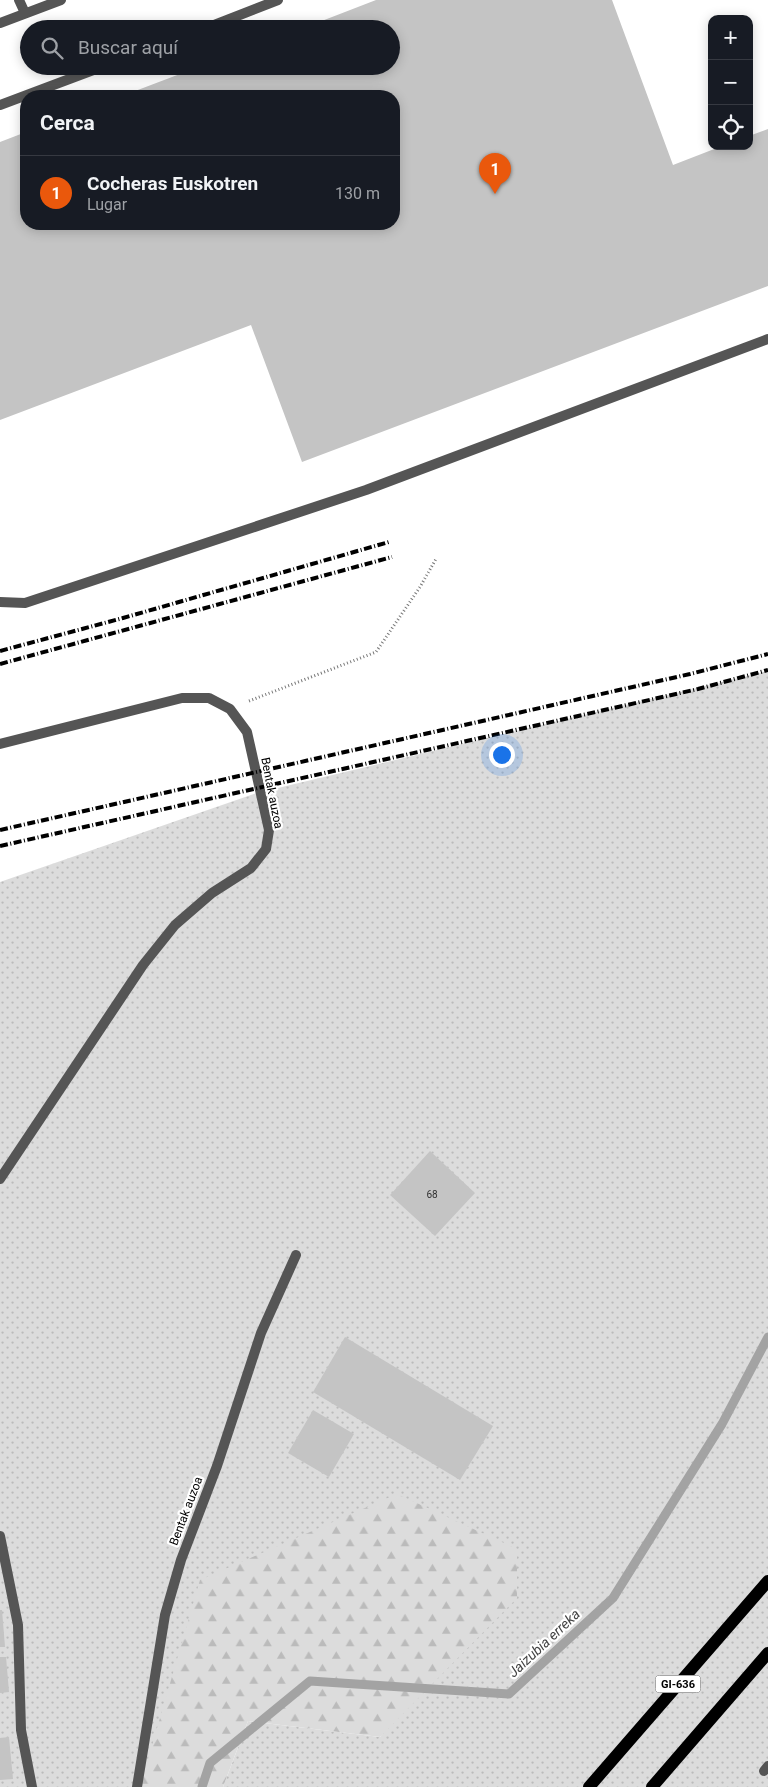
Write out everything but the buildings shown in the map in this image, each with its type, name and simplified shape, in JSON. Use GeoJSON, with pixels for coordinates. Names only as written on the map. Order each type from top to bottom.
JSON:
{"type":"FeatureCollection","features":[{"type":"Feature","properties":{"kind":"main road","name":"GI-636"},"geometry":{"type":"LineString","coordinates":[[589,1787],[768,1581]]}},
{"type":"Feature","properties":{"kind":"main road"},"geometry":{"type":"LineString","coordinates":[[652,1787],[768,1653]]}},
{"type":"Feature","properties":{"kind":"street"},"geometry":{"type":"LineString","coordinates":[[19,0],[25,13]]}},
{"type":"Feature","properties":{"kind":"street"},"geometry":{"type":"LineString","coordinates":[[0,22],[61,0]]}},
{"type":"Feature","properties":{"kind":"street"},"geometry":{"type":"LineString","coordinates":[[227,20],[278,0]]}},
{"type":"Feature","properties":{"kind":"street"},"geometry":{"type":"LineString","coordinates":[[40,90],[80,75]]}},
{"type":"Feature","properties":{"kind":"street"},"geometry":{"type":"LineString","coordinates":[[0,105],[20,98]]}},
{"type":"Feature","properties":{"kind":"street"},"geometry":{"type":"LineString","coordinates":[[0,602],[25,603],[366,490],[768,338]]}},
{"type":"Feature","properties":{"kind":"street","name":"Bentak auzoa"},"geometry":{"type":"LineString","coordinates":[[0,744],[182,698],[209,698],[230,709],[247,732],[269,830],[266,848],[251,868],[212,893],[175,925],[143,965],[0,1178]]}},
{"type":"Feature","properties":{"kind":"street","name":"Bentak auzoa"},"geometry":{"type":"LineString","coordinates":[[137,1787],[165,1615],[181,1560],[217,1466],[261,1333],[296,1255]]}},
{"type":"Feature","properties":{"kind":"street"},"geometry":{"type":"LineString","coordinates":[[0,1536],[18,1625],[21,1730],[32,1787]]}},
{"type":"Feature","properties":{"kind":"path"},"geometry":{"type":"LineString","coordinates":[[230,709],[376,652],[420,587],[436,559]]}},
{"type":"Feature","properties":{"kind":"green space"},"geometry":{"type":"Polygon","coordinates":[[[768,671],[768,1787],[223,1787],[248,1721],[380,1737],[517,1549],[140,1787],[0,1787],[0,882],[257,793],[768,671]]]}},
{"type":"Feature","properties":{"kind":"green space"},"geometry":{"type":"Polygon","coordinates":[[[397,1494],[517,1549],[517,1598],[380,1737],[248,1721],[223,1787],[140,1787],[200,1580],[397,1494]]]}},
{"type":"Feature","properties":{"kind":"waterway","name":"Jaizubia erreka"},"geometry":{"type":"LineString","coordinates":[[202,1787],[210,1763],[310,1681],[509,1694],[613,1598],[722,1424],[768,1337]]}},
{"type":"Feature","properties":{"kind":"railway"},"geometry":{"type":"LineString","coordinates":[[0,651],[389,542]]}},
{"type":"Feature","properties":{"kind":"railway"},"geometry":{"type":"LineString","coordinates":[[0,664],[392,557]]}},
{"type":"Feature","properties":{"kind":"railway"},"geometry":{"type":"LineString","coordinates":[[0,830],[690,674],[768,654]]}},
{"type":"Feature","properties":{"kind":"railway"},"geometry":{"type":"LineString","coordinates":[[0,846],[698,689],[768,670]]}},
{"type":"Feature","properties":{"kind":"place","name":"Cocheras Euskotren"},"geometry":{"type":"Point","coordinates":[495,194]}}]}
